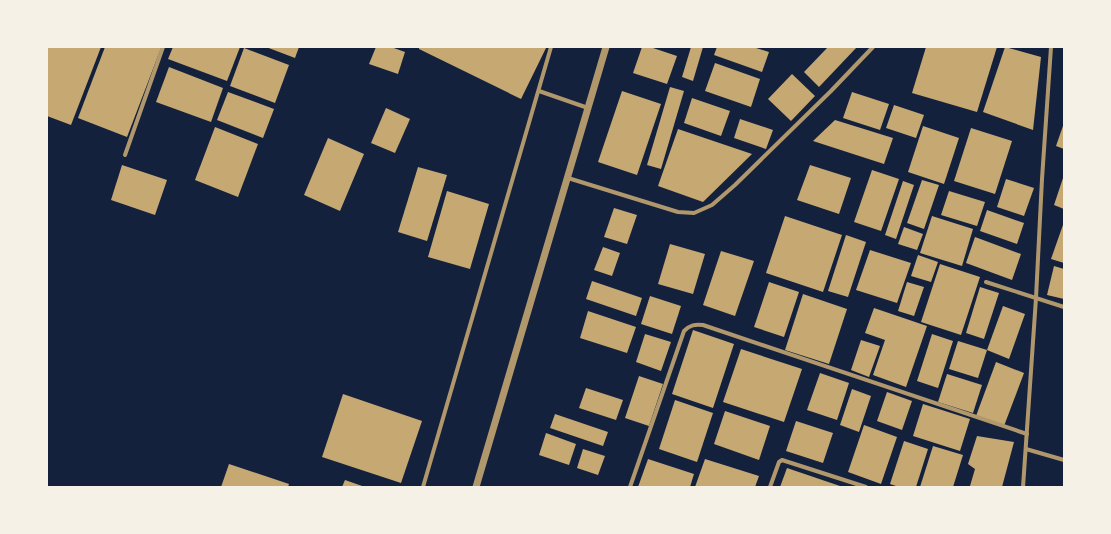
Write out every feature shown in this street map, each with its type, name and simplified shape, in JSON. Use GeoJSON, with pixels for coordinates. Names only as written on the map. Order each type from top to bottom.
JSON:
{"type":"FeatureCollection","features":[{"type":"Feature","properties":{"kind":"street"},"geometry":{"type":"LineString","coordinates":[[125,155],[163,47]]}},
{"type":"Feature","properties":{"kind":"street"},"geometry":{"type":"LineString","coordinates":[[423,487],[551,47]]}},
{"type":"Feature","properties":{"kind":"street"},"geometry":{"type":"LineString","coordinates":[[476,487],[606,47]]}},
{"type":"Feature","properties":{"kind":"street"},"geometry":{"type":"LineString","coordinates":[[568,178],[678,212],[694,212],[706,208],[712,205],[735,185],[831,91],[873,47]]}},
{"type":"Feature","properties":{"kind":"street"},"geometry":{"type":"LineString","coordinates":[[1023,487],[1051,47]]}},
{"type":"Feature","properties":{"kind":"street"},"geometry":{"type":"LineString","coordinates":[[538,91],[588,108]]}},
{"type":"Feature","properties":{"kind":"street"},"geometry":{"type":"LineString","coordinates":[[986,282],[1064,307]]}},
{"type":"Feature","properties":{"kind":"street"},"geometry":{"type":"LineString","coordinates":[[630,487],[684,331],[695,324],[704,325],[1027,434]]}},
{"type":"Feature","properties":{"kind":"street"},"geometry":{"type":"LineString","coordinates":[[1026,449],[1064,460]]}},
{"type":"Feature","properties":{"kind":"street"},"geometry":{"type":"LineString","coordinates":[[770,487],[780,460],[785,460],[866,487]]}},
{"type":"Feature","properties":{"kind":"building"},"geometry":{"type":"Polygon","coordinates":[[[47,47],[101,47],[71,125],[47,116],[47,47]]]}},
{"type":"Feature","properties":{"kind":"building"},"geometry":{"type":"Polygon","coordinates":[[[105,47],[161,48],[127,137],[78,118],[105,47]]]}},
{"type":"Feature","properties":{"kind":"building"},"geometry":{"type":"Polygon","coordinates":[[[173,47],[240,47],[227,81],[168,59],[173,47]]]}},
{"type":"Feature","properties":{"kind":"building"},"geometry":{"type":"Polygon","coordinates":[[[266,47],[299,47],[295,58],[266,47]]]}},
{"type":"Feature","properties":{"kind":"building"},"geometry":{"type":"Polygon","coordinates":[[[376,47],[391,47],[405,52],[398,74],[369,64],[376,47]]]}},
{"type":"Feature","properties":{"kind":"building"},"geometry":{"type":"Polygon","coordinates":[[[419,47],[546,48],[521,99],[419,49],[419,47]]]}},
{"type":"Feature","properties":{"kind":"building"},"geometry":{"type":"Polygon","coordinates":[[[642,47],[650,47],[677,56],[667,84],[633,73],[642,47]]]}},
{"type":"Feature","properties":{"kind":"building"},"geometry":{"type":"Polygon","coordinates":[[[691,47],[703,47],[693,81],[682,77],[691,47]]]}},
{"type":"Feature","properties":{"kind":"building"},"geometry":{"type":"Polygon","coordinates":[[[717,47],[753,47],[769,52],[762,72],[714,55],[717,47]]]}},
{"type":"Feature","properties":{"kind":"building"},"geometry":{"type":"Polygon","coordinates":[[[828,47],[857,47],[819,87],[804,72],[828,47]]]}},
{"type":"Feature","properties":{"kind":"building"},"geometry":{"type":"Polygon","coordinates":[[[926,47],[997,47],[977,112],[912,93],[926,47]]]}},
{"type":"Feature","properties":{"kind":"building"},"geometry":{"type":"Polygon","coordinates":[[[1005,47],[1041,57],[1033,130],[983,112],[1005,47]]]}},
{"type":"Feature","properties":{"kind":"building"},"geometry":{"type":"Polygon","coordinates":[[[244,48],[289,65],[275,103],[230,86],[244,48]]]}},
{"type":"Feature","properties":{"kind":"building"},"geometry":{"type":"Polygon","coordinates":[[[715,63],[760,79],[751,107],[705,91],[715,63]]]}},
{"type":"Feature","properties":{"kind":"building"},"geometry":{"type":"Polygon","coordinates":[[[169,67],[223,88],[211,122],[156,102],[169,67]]]}},
{"type":"Feature","properties":{"kind":"building"},"geometry":{"type":"Polygon","coordinates":[[[792,74],[815,96],[791,121],[768,99],[792,74]]]}},
{"type":"Feature","properties":{"kind":"building"},"geometry":{"type":"Polygon","coordinates":[[[670,87],[684,91],[661,169],[647,165],[670,87]]]}},
{"type":"Feature","properties":{"kind":"building"},"geometry":{"type":"Polygon","coordinates":[[[622,91],[661,104],[637,175],[598,162],[622,91]]]}},
{"type":"Feature","properties":{"kind":"building"},"geometry":{"type":"Polygon","coordinates":[[[228,92],[274,109],[263,138],[217,120],[228,92]]]}},
{"type":"Feature","properties":{"kind":"building"},"geometry":{"type":"Polygon","coordinates":[[[852,92],[889,104],[880,130],[843,118],[852,92]]]}},
{"type":"Feature","properties":{"kind":"building"},"geometry":{"type":"Polygon","coordinates":[[[692,98],[730,111],[721,136],[684,123],[692,98]]]}},
{"type":"Feature","properties":{"kind":"building"},"geometry":{"type":"Polygon","coordinates":[[[894,105],[924,115],[916,138],[886,128],[894,105]]]}},
{"type":"Feature","properties":{"kind":"building"},"geometry":{"type":"Polygon","coordinates":[[[386,108],[410,119],[395,153],[371,143],[386,108]]]}},
{"type":"Feature","properties":{"kind":"building"},"geometry":{"type":"Polygon","coordinates":[[[740,119],[773,130],[766,149],[734,138],[740,119]]]}},
{"type":"Feature","properties":{"kind":"building"},"geometry":{"type":"Polygon","coordinates":[[[835,120],[893,138],[884,164],[813,141],[835,120]]]}},
{"type":"Feature","properties":{"kind":"building"},"geometry":{"type":"Polygon","coordinates":[[[1064,123],[1064,149],[1056,146],[1064,123]]]}},
{"type":"Feature","properties":{"kind":"building"},"geometry":{"type":"Polygon","coordinates":[[[923,126],[959,138],[944,184],[908,172],[923,126]]]}},
{"type":"Feature","properties":{"kind":"building"},"geometry":{"type":"Polygon","coordinates":[[[215,127],[258,144],[238,197],[195,180],[215,127]]]}},
{"type":"Feature","properties":{"kind":"building"},"geometry":{"type":"Polygon","coordinates":[[[971,128],[1012,141],[995,194],[954,181],[971,128]]]}},
{"type":"Feature","properties":{"kind":"building"},"geometry":{"type":"Polygon","coordinates":[[[678,129],[752,154],[703,202],[658,186],[678,129]]]}},
{"type":"Feature","properties":{"kind":"building"},"geometry":{"type":"Polygon","coordinates":[[[328,138],[364,154],[340,211],[304,195],[328,138]]]}},
{"type":"Feature","properties":{"kind":"building"},"geometry":{"type":"Polygon","coordinates":[[[122,165],[167,180],[155,215],[111,200],[122,165]]]}},
{"type":"Feature","properties":{"kind":"building"},"geometry":{"type":"Polygon","coordinates":[[[810,165],[851,178],[839,214],[797,200],[810,165]]]}},
{"type":"Feature","properties":{"kind":"building"},"geometry":{"type":"Polygon","coordinates":[[[418,167],[447,175],[427,241],[398,232],[418,167]]]}},
{"type":"Feature","properties":{"kind":"building"},"geometry":{"type":"Polygon","coordinates":[[[872,170],[899,179],[881,231],[854,222],[872,170]]]}},
{"type":"Feature","properties":{"kind":"building"},"geometry":{"type":"Polygon","coordinates":[[[1064,175],[1064,209],[1054,205],[1064,175]]]}},
{"type":"Feature","properties":{"kind":"building"},"geometry":{"type":"Polygon","coordinates":[[[1006,179],[1034,188],[1024,216],[997,207],[1006,179]]]}},
{"type":"Feature","properties":{"kind":"building"},"geometry":{"type":"Polygon","coordinates":[[[922,180],[939,185],[924,229],[907,223],[922,180]]]}},
{"type":"Feature","properties":{"kind":"building"},"geometry":{"type":"Polygon","coordinates":[[[903,181],[914,185],[896,239],[885,235],[903,181]]]}},
{"type":"Feature","properties":{"kind":"building"},"geometry":{"type":"Polygon","coordinates":[[[447,191],[489,204],[470,269],[428,257],[447,191]]]}},
{"type":"Feature","properties":{"kind":"building"},"geometry":{"type":"Polygon","coordinates":[[[949,191],[985,202],[977,226],[941,215],[949,191]]]}},
{"type":"Feature","properties":{"kind":"building"},"geometry":{"type":"Polygon","coordinates":[[[614,208],[637,215],[627,244],[604,237],[614,208]]]}},
{"type":"Feature","properties":{"kind":"building"},"geometry":{"type":"Polygon","coordinates":[[[987,210],[1024,223],[1017,244],[980,231],[987,210]]]}},
{"type":"Feature","properties":{"kind":"building"},"geometry":{"type":"Polygon","coordinates":[[[785,216],[842,235],[823,292],[766,273],[785,216]]]}},
{"type":"Feature","properties":{"kind":"building"},"geometry":{"type":"Polygon","coordinates":[[[932,216],[973,229],[962,266],[920,253],[932,216]]]}},
{"type":"Feature","properties":{"kind":"building"},"geometry":{"type":"Polygon","coordinates":[[[1064,222],[1064,263],[1051,259],[1064,222]]]}},
{"type":"Feature","properties":{"kind":"building"},"geometry":{"type":"Polygon","coordinates":[[[904,227],[923,234],[917,250],[898,244],[904,227]]]}},
{"type":"Feature","properties":{"kind":"building"},"geometry":{"type":"Polygon","coordinates":[[[846,235],[866,242],[848,297],[828,291],[846,235]]]}},
{"type":"Feature","properties":{"kind":"building"},"geometry":{"type":"Polygon","coordinates":[[[975,237],[1021,254],[1012,280],[966,263],[975,237]]]}},
{"type":"Feature","properties":{"kind":"building"},"geometry":{"type":"Polygon","coordinates":[[[670,244],[705,254],[693,294],[658,284],[670,244]]]}},
{"type":"Feature","properties":{"kind":"building"},"geometry":{"type":"Polygon","coordinates":[[[603,247],[620,253],[612,276],[594,270],[603,247]]]}},
{"type":"Feature","properties":{"kind":"building"},"geometry":{"type":"Polygon","coordinates":[[[870,250],[911,263],[897,303],[856,290],[870,250]]]}},
{"type":"Feature","properties":{"kind":"building"},"geometry":{"type":"Polygon","coordinates":[[[721,251],[754,261],[735,316],[703,305],[721,251]]]}},
{"type":"Feature","properties":{"kind":"building"},"geometry":{"type":"Polygon","coordinates":[[[918,255],[938,262],[931,282],[911,276],[918,255]]]}},
{"type":"Feature","properties":{"kind":"building"},"geometry":{"type":"Polygon","coordinates":[[[940,264],[980,277],[961,335],[921,322],[940,264]]]}},
{"type":"Feature","properties":{"kind":"building"},"geometry":{"type":"Polygon","coordinates":[[[1054,266],[1064,269],[1064,299],[1047,295],[1054,266]]]}},
{"type":"Feature","properties":{"kind":"building"},"geometry":{"type":"Polygon","coordinates":[[[592,281],[642,298],[636,316],[586,299],[592,281]]]}},
{"type":"Feature","properties":{"kind":"building"},"geometry":{"type":"Polygon","coordinates":[[[769,282],[799,292],[784,337],[754,327],[769,282]]]}},
{"type":"Feature","properties":{"kind":"building"},"geometry":{"type":"Polygon","coordinates":[[[907,282],[924,287],[914,316],[898,311],[907,282]]]}},
{"type":"Feature","properties":{"kind":"building"},"geometry":{"type":"Polygon","coordinates":[[[980,287],[999,293],[984,339],[966,333],[980,287]]]}},
{"type":"Feature","properties":{"kind":"building"},"geometry":{"type":"Polygon","coordinates":[[[803,294],[847,309],[829,364],[785,350],[803,294]]]}},
{"type":"Feature","properties":{"kind":"building"},"geometry":{"type":"Polygon","coordinates":[[[650,296],[681,306],[672,334],[641,324],[650,296]]]}},
{"type":"Feature","properties":{"kind":"building"},"geometry":{"type":"Polygon","coordinates":[[[1003,306],[1025,314],[1009,359],[987,350],[1003,306]]]}},
{"type":"Feature","properties":{"kind":"building"},"geometry":{"type":"Polygon","coordinates":[[[874,308],[927,326],[906,387],[873,375],[885,340],[865,333],[874,308]]]}},
{"type":"Feature","properties":{"kind":"building"},"geometry":{"type":"Polygon","coordinates":[[[588,311],[636,327],[627,353],[580,338],[588,311]]]}},
{"type":"Feature","properties":{"kind":"building"},"geometry":{"type":"Polygon","coordinates":[[[693,330],[734,344],[713,408],[672,394],[693,330]]]}},
{"type":"Feature","properties":{"kind":"building"},"geometry":{"type":"Polygon","coordinates":[[[645,334],[671,342],[661,371],[636,362],[645,334]]]}},
{"type":"Feature","properties":{"kind":"building"},"geometry":{"type":"Polygon","coordinates":[[[932,334],[953,341],[938,388],[917,381],[932,334]]]}},
{"type":"Feature","properties":{"kind":"building"},"geometry":{"type":"Polygon","coordinates":[[[861,340],[880,346],[869,377],[851,370],[861,340]]]}},
{"type":"Feature","properties":{"kind":"building"},"geometry":{"type":"Polygon","coordinates":[[[958,341],[987,350],[978,378],[949,369],[958,341]]]}},
{"type":"Feature","properties":{"kind":"building"},"geometry":{"type":"Polygon","coordinates":[[[741,349],[802,369],[784,422],[723,402],[741,349]]]}},
{"type":"Feature","properties":{"kind":"building"},"geometry":{"type":"Polygon","coordinates":[[[996,362],[1024,373],[1004,426],[976,416],[996,362]]]}},
{"type":"Feature","properties":{"kind":"building"},"geometry":{"type":"Polygon","coordinates":[[[820,373],[849,383],[837,420],[807,410],[820,373]]]}},
{"type":"Feature","properties":{"kind":"building"},"geometry":{"type":"Polygon","coordinates":[[[947,374],[982,385],[973,413],[938,402],[947,374]]]}},
{"type":"Feature","properties":{"kind":"building"},"geometry":{"type":"Polygon","coordinates":[[[639,376],[663,384],[649,426],[625,418],[639,376]]]}},
{"type":"Feature","properties":{"kind":"building"},"geometry":{"type":"Polygon","coordinates":[[[586,388],[623,400],[616,420],[579,408],[586,388]]]}},
{"type":"Feature","properties":{"kind":"building"},"geometry":{"type":"Polygon","coordinates":[[[852,389],[871,396],[859,432],[840,425],[852,389]]]}},
{"type":"Feature","properties":{"kind":"building"},"geometry":{"type":"Polygon","coordinates":[[[887,392],[912,401],[902,430],[877,421],[887,392]]]}},
{"type":"Feature","properties":{"kind":"building"},"geometry":{"type":"Polygon","coordinates":[[[343,394],[422,421],[401,483],[322,457],[343,394]]]}},
{"type":"Feature","properties":{"kind":"building"},"geometry":{"type":"Polygon","coordinates":[[[675,400],[713,413],[697,462],[659,449],[675,400]]]}},
{"type":"Feature","properties":{"kind":"building"},"geometry":{"type":"Polygon","coordinates":[[[923,404],[970,419],[960,451],[913,436],[923,404]]]}},
{"type":"Feature","properties":{"kind":"building"},"geometry":{"type":"Polygon","coordinates":[[[725,411],[770,426],[759,460],[714,444],[725,411]]]}},
{"type":"Feature","properties":{"kind":"building"},"geometry":{"type":"Polygon","coordinates":[[[555,414],[608,432],[603,446],[550,428],[555,414]]]}},
{"type":"Feature","properties":{"kind":"building"},"geometry":{"type":"Polygon","coordinates":[[[796,421],[833,433],[823,463],[786,451],[796,421]]]}},
{"type":"Feature","properties":{"kind":"building"},"geometry":{"type":"Polygon","coordinates":[[[864,425],[897,437],[881,484],[848,472],[864,425]]]}},
{"type":"Feature","properties":{"kind":"building"},"geometry":{"type":"Polygon","coordinates":[[[546,433],[576,444],[569,465],[539,455],[546,433]]]}},
{"type":"Feature","properties":{"kind":"building"},"geometry":{"type":"Polygon","coordinates":[[[977,436],[1014,442],[1002,487],[970,486],[975,469],[968,464],[977,436]]]}},
{"type":"Feature","properties":{"kind":"building"},"geometry":{"type":"Polygon","coordinates":[[[904,441],[928,449],[916,487],[899,487],[890,484],[904,441]]]}},
{"type":"Feature","properties":{"kind":"building"},"geometry":{"type":"Polygon","coordinates":[[[933,446],[963,455],[953,487],[920,487],[933,446]]]}},
{"type":"Feature","properties":{"kind":"building"},"geometry":{"type":"Polygon","coordinates":[[[583,449],[605,456],[598,475],[577,468],[583,449]]]}},
{"type":"Feature","properties":{"kind":"building"},"geometry":{"type":"Polygon","coordinates":[[[648,459],[694,474],[690,487],[638,487],[648,459]]]}},
{"type":"Feature","properties":{"kind":"building"},"geometry":{"type":"Polygon","coordinates":[[[705,459],[759,476],[755,487],[695,487],[705,459]]]}},
{"type":"Feature","properties":{"kind":"building"},"geometry":{"type":"Polygon","coordinates":[[[229,464],[289,484],[288,487],[221,487],[229,464]]]}},
{"type":"Feature","properties":{"kind":"building"},"geometry":{"type":"Polygon","coordinates":[[[787,468],[840,486],[840,487],[780,487],[787,468]]]}},
{"type":"Feature","properties":{"kind":"building"},"geometry":{"type":"Polygon","coordinates":[[[345,480],[365,487],[342,487],[345,480]]]}}]}
